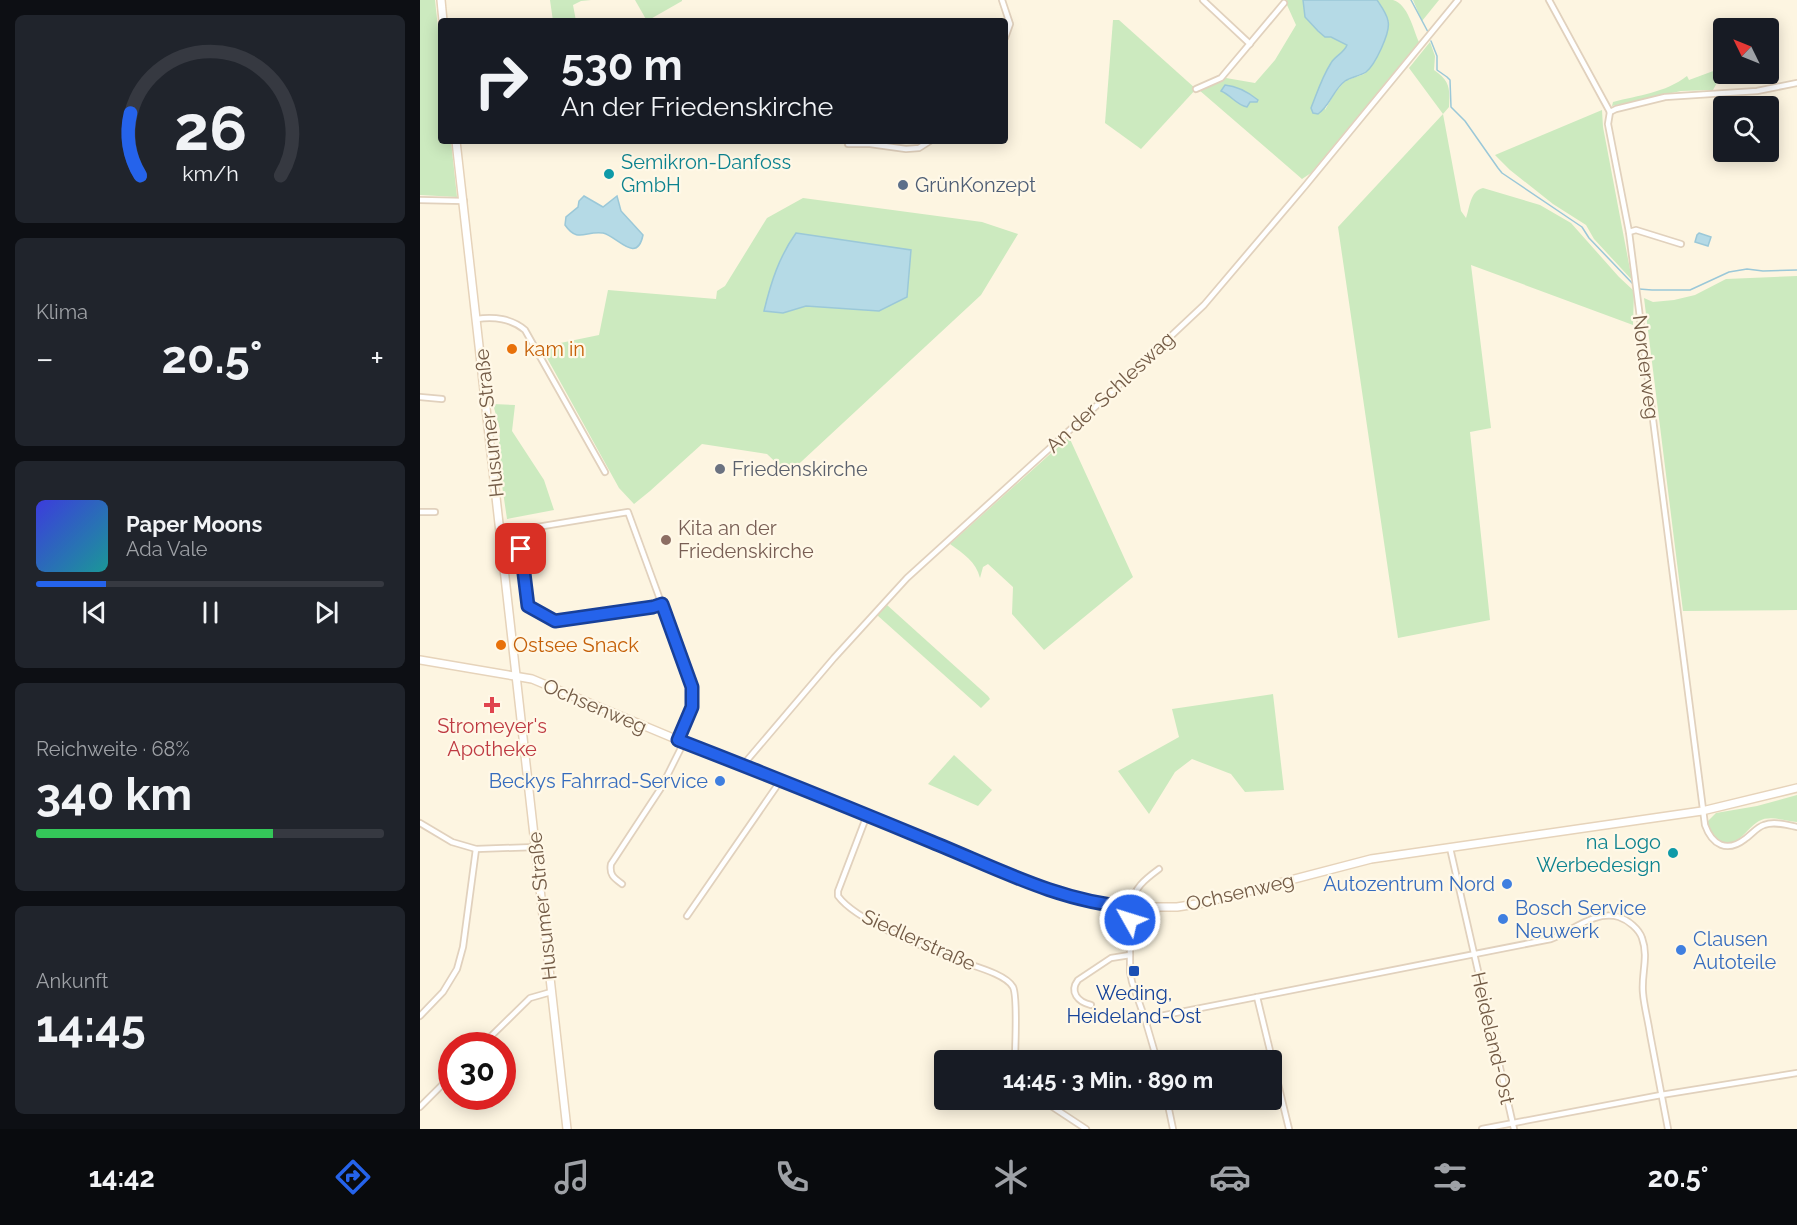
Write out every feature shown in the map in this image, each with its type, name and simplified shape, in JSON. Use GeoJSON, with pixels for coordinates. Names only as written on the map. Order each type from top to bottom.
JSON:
{"type":"FeatureCollection","features":[{"type":"Feature","properties":{"kind":"main road"},"geometry":{"type":"LineString","coordinates":[[441,0],[443,18]]}},
{"type":"Feature","properties":{"kind":"main road","name":"Husumer Straße"},"geometry":{"type":"LineString","coordinates":[[456,144],[567,1129]]}},
{"type":"Feature","properties":{"kind":"main road","name":"Ochsenweg"},"geometry":{"type":"LineString","coordinates":[[420,660],[532,679],[1049,890],[1107,905],[1177,907],[1203,903],[1371,859],[1702,811],[1797,788]]}},
{"type":"Feature","properties":{"kind":"street"},"geometry":{"type":"LineString","coordinates":[[1002,0],[1008,18]]}},
{"type":"Feature","properties":{"kind":"street"},"geometry":{"type":"LineString","coordinates":[[1203,0],[1250,44]]}},
{"type":"Feature","properties":{"kind":"street","name":"An der Schleswag"},"geometry":{"type":"LineString","coordinates":[[742,765],[834,658],[907,578],[1105,398],[1203,305],[1305,186],[1458,0]]}},
{"type":"Feature","properties":{"kind":"street"},"geometry":{"type":"LineString","coordinates":[[1549,0],[1610,112],[1665,98],[1757,91],[1797,83]]}},
{"type":"Feature","properties":{"kind":"street"},"geometry":{"type":"LineString","coordinates":[[1196,89],[1221,78],[1284,3]]}},
{"type":"Feature","properties":{"kind":"street","name":"Norderweg"},"geometry":{"type":"LineString","coordinates":[[1610,112],[1608,124],[1629,232],[1702,811]]}},
{"type":"Feature","properties":{"kind":"street"},"geometry":{"type":"LineString","coordinates":[[848,144],[870,144],[906,149],[919,148],[925,144]]}},
{"type":"Feature","properties":{"kind":"street"},"geometry":{"type":"LineString","coordinates":[[420,200],[464,201]]}},
{"type":"Feature","properties":{"kind":"street"},"geometry":{"type":"LineString","coordinates":[[1629,232],[1636,230],[1681,244]]}},
{"type":"Feature","properties":{"kind":"street"},"geometry":{"type":"LineString","coordinates":[[477,319],[497,318],[510,321],[525,330],[605,472]]}},
{"type":"Feature","properties":{"kind":"street"},"geometry":{"type":"LineString","coordinates":[[420,397],[442,399]]}},
{"type":"Feature","properties":{"kind":"street"},"geometry":{"type":"LineString","coordinates":[[420,512],[435,512]]}},
{"type":"Feature","properties":{"kind":"street"},"geometry":{"type":"LineString","coordinates":[[622,884],[612,876],[611,864],[650,806],[681,741],[692,707],[692,687],[662,604],[628,512],[519,530],[528,606],[555,621],[662,604]]}},
{"type":"Feature","properties":{"kind":"street"},"geometry":{"type":"LineString","coordinates":[[687,916],[781,780]]}},
{"type":"Feature","properties":{"kind":"street"},"geometry":{"type":"LineString","coordinates":[[1702,811],[1711,838],[1728,846],[1744,840],[1763,825],[1797,827]]}},
{"type":"Feature","properties":{"kind":"street","name":"Siedlerstraße"},"geometry":{"type":"LineString","coordinates":[[867,815],[838,896],[855,911],[892,933],[998,975],[1009,982],[1015,994],[1015,1050]]}},
{"type":"Feature","properties":{"kind":"street"},"geometry":{"type":"LineString","coordinates":[[420,823],[452,842],[476,849],[536,847]]}},
{"type":"Feature","properties":{"kind":"street","name":"Heideland-Ost"},"geometry":{"type":"LineString","coordinates":[[1450,848],[1513,1126],[1482,1129]]}},
{"type":"Feature","properties":{"kind":"street"},"geometry":{"type":"LineString","coordinates":[[420,1016],[443,992],[458,969],[476,849]]}},
{"type":"Feature","properties":{"kind":"street"},"geometry":{"type":"LineString","coordinates":[[1153,1050],[1132,982],[1130,907],[1132,897],[1139,885],[1159,869]]}},
{"type":"Feature","properties":{"kind":"street"},"geometry":{"type":"LineString","coordinates":[[1474,954],[1551,939],[1588,920],[1602,916],[1619,917],[1628,921],[1641,935],[1646,950],[1643,993],[1668,1129]]}},
{"type":"Feature","properties":{"kind":"street","name":"Heideland-Ost"},"geometry":{"type":"LineString","coordinates":[[1145,1019],[1474,954]]}},
{"type":"Feature","properties":{"kind":"street"},"geometry":{"type":"LineString","coordinates":[[1091,1005],[1084,1003],[1075,994],[1073,990],[1078,980],[1111,958],[1130,956]]}},
{"type":"Feature","properties":{"kind":"street"},"geometry":{"type":"LineString","coordinates":[[495,1032],[530,998],[551,992]]}},
{"type":"Feature","properties":{"kind":"street"},"geometry":{"type":"LineString","coordinates":[[1257,997],[1289,1129]]}},
{"type":"Feature","properties":{"kind":"street"},"geometry":{"type":"LineString","coordinates":[[1513,1126],[1662,1095],[1797,1073]]}},
{"type":"Feature","properties":{"kind":"street"},"geometry":{"type":"LineString","coordinates":[[420,1107],[438,1089]]}},
{"type":"Feature","properties":{"kind":"street"},"geometry":{"type":"LineString","coordinates":[[1057,1110],[1086,1129]]}},
{"type":"Feature","properties":{"kind":"street"},"geometry":{"type":"LineString","coordinates":[[1169,1110],[1173,1129]]}},
{"type":"Feature","properties":{"kind":"green space"},"geometry":{"type":"Polygon","coordinates":[[[420,0],[435,0],[438,28],[438,144],[451,144],[457,197],[420,195],[420,0]]]}},
{"type":"Feature","properties":{"kind":"green space"},"geometry":{"type":"Polygon","coordinates":[[[550,0],[591,0],[573,5],[575,18],[553,18],[550,0]]]}},
{"type":"Feature","properties":{"kind":"green space"},"geometry":{"type":"Polygon","coordinates":[[[635,0],[682,0],[652,18],[645,18],[635,0]]]}},
{"type":"Feature","properties":{"kind":"green space"},"geometry":{"type":"Polygon","coordinates":[[[1287,0],[1303,0],[1305,17],[1318,31],[1325,37],[1331,37],[1348,45],[1333,60],[1325,110],[1345,81],[1364,74],[1389,22],[1377,0],[1393,0],[1403,6],[1419,42],[1311,173],[1302,179],[1199,90],[1226,78],[1255,83],[1275,60],[1296,25],[1287,0]]]}},
{"type":"Feature","properties":{"kind":"green space"},"geometry":{"type":"Polygon","coordinates":[[[1413,0],[1439,0],[1422,21],[1413,0]]]}},
{"type":"Feature","properties":{"kind":"green space"},"geometry":{"type":"Polygon","coordinates":[[[1113,20],[1119,20],[1196,89],[1141,149],[1105,123],[1113,20]]]}},
{"type":"Feature","properties":{"kind":"green space"},"geometry":{"type":"Polygon","coordinates":[[[1430,42],[1435,56],[1434,70],[1446,82],[1449,90],[1449,107],[1443,114],[1409,68],[1430,42]]]}},
{"type":"Feature","properties":{"kind":"green space"},"geometry":{"type":"Polygon","coordinates":[[[1713,71],[1713,84],[1716,84],[1713,90],[1681,91],[1612,106],[1613,102],[1661,90],[1687,76],[1689,80],[1713,71]]]}},
{"type":"Feature","properties":{"kind":"green space"},"geometry":{"type":"Polygon","coordinates":[[[1602,110],[1603,127],[1632,280],[1594,239],[1586,225],[1553,204],[1495,155],[1602,110]]]}},
{"type":"Feature","properties":{"kind":"green space"},"geometry":{"type":"Polygon","coordinates":[[[1443,114],[1461,211],[1466,218],[1475,192],[1483,188],[1540,205],[1571,223],[1634,291],[1633,325],[1471,265],[1491,428],[1470,432],[1490,620],[1398,638],[1338,227],[1443,114]]]}},
{"type":"Feature","properties":{"kind":"green space"},"geometry":{"type":"Polygon","coordinates":[[[803,198],[982,222],[1018,234],[981,295],[788,474],[767,454],[702,444],[634,504],[619,488],[541,347],[599,335],[608,290],[716,299],[717,291],[725,286],[767,218],[803,198]],[[911,251],[764,310],[783,313],[806,306],[879,311],[911,251]]]}},
{"type":"Feature","properties":{"kind":"green space"},"geometry":{"type":"Polygon","coordinates":[[[1797,276],[1797,610],[1683,611],[1644,298],[1653,302],[1674,300],[1695,295],[1726,279],[1797,276]]]}},
{"type":"Feature","properties":{"kind":"green space"},"geometry":{"type":"Polygon","coordinates":[[[493,404],[515,405],[512,431],[544,480],[554,510],[507,519],[498,458],[500,430],[493,404]]]}},
{"type":"Feature","properties":{"kind":"green space"},"geometry":{"type":"Polygon","coordinates":[[[1069,437],[1133,577],[1044,650],[1012,614],[1013,587],[988,564],[983,567],[980,578],[965,555],[950,544],[1069,437]]]}},
{"type":"Feature","properties":{"kind":"green space"},"geometry":{"type":"Polygon","coordinates":[[[887,605],[988,696],[990,699],[981,708],[877,615],[887,605]]]}},
{"type":"Feature","properties":{"kind":"green space"},"geometry":{"type":"Polygon","coordinates":[[[1273,694],[1284,790],[1245,792],[1231,774],[1192,759],[1175,772],[1149,814],[1118,771],[1179,737],[1172,709],[1273,694]]]}},
{"type":"Feature","properties":{"kind":"green space"},"geometry":{"type":"Polygon","coordinates":[[[954,755],[992,790],[978,806],[928,784],[954,755]]]}},
{"type":"Feature","properties":{"kind":"green space"},"geometry":{"type":"Polygon","coordinates":[[[1797,795],[1797,822],[1773,818],[1763,819],[1740,838],[1729,843],[1716,838],[1708,826],[1708,821],[1716,813],[1757,806],[1797,795]]]}},
{"type":"Feature","properties":{"kind":"water"},"geometry":{"type":"Polygon","coordinates":[[[1303,0],[1377,0],[1388,21],[1385,40],[1370,68],[1345,81],[1318,114],[1313,113],[1311,108],[1320,85],[1331,63],[1347,45],[1331,37],[1325,37],[1318,31],[1305,17],[1303,0]]]}},
{"type":"Feature","properties":{"kind":"water"},"geometry":{"type":"Polygon","coordinates":[[[1225,85],[1242,90],[1258,100],[1250,102],[1247,107],[1243,106],[1221,91],[1225,85]]]}},
{"type":"Feature","properties":{"kind":"water"},"geometry":{"type":"Polygon","coordinates":[[[584,196],[603,207],[617,196],[621,211],[643,235],[640,244],[636,248],[631,248],[603,233],[578,235],[570,231],[565,225],[566,217],[578,207],[579,201],[584,196]]]}},
{"type":"Feature","properties":{"kind":"water"},"geometry":{"type":"Polygon","coordinates":[[[796,233],[911,250],[907,297],[879,311],[806,306],[783,313],[764,311],[776,270],[796,233]]]}},
{"type":"Feature","properties":{"kind":"water"},"geometry":{"type":"Polygon","coordinates":[[[1699,233],[1711,237],[1708,246],[1695,242],[1699,233]]]}},
{"type":"Feature","properties":{"kind":"waterway"},"geometry":{"type":"LineString","coordinates":[[1411,0],[1428,32]]}},
{"type":"Feature","properties":{"kind":"waterway"},"geometry":{"type":"LineString","coordinates":[[1431,41],[1437,56],[1437,70],[1450,80],[1451,107],[1465,121],[1502,173],[1582,227],[1589,238],[1633,284]]}},
{"type":"Feature","properties":{"kind":"waterway"},"geometry":{"type":"LineString","coordinates":[[1639,289],[1690,290],[1729,272],[1747,269],[1797,270]]}},
{"type":"Feature","properties":{"kind":"place","name":"Semikron-Danfoss GmbH"},"geometry":{"type":"Point","coordinates":[609,174]}},
{"type":"Feature","properties":{"kind":"place","name":"GrünKonzept"},"geometry":{"type":"Point","coordinates":[903,185]}},
{"type":"Feature","properties":{"kind":"place","name":"kam in"},"geometry":{"type":"Point","coordinates":[512,349]}},
{"type":"Feature","properties":{"kind":"place","name":"Friedenskirche"},"geometry":{"type":"Point","coordinates":[720,469]}},
{"type":"Feature","properties":{"kind":"place","name":"Kita an der Friedenskirche"},"geometry":{"type":"Point","coordinates":[666,540]}},
{"type":"Feature","properties":{"kind":"place","name":"Ostsee Snack"},"geometry":{"type":"Point","coordinates":[501,645]}},
{"type":"Feature","properties":{"kind":"place","name":"Stromeyer's Apotheke"},"geometry":{"type":"Point","coordinates":[492,705]}},
{"type":"Feature","properties":{"kind":"place","name":"Beckys Fahrrad-Service"},"geometry":{"type":"Point","coordinates":[720,781]}},
{"type":"Feature","properties":{"kind":"place","name":"na Logo Werbedesign"},"geometry":{"type":"Point","coordinates":[1673,853]}},
{"type":"Feature","properties":{"kind":"place","name":"Autozentrum Nord"},"geometry":{"type":"Point","coordinates":[1507,884]}},
{"type":"Feature","properties":{"kind":"place","name":"Bosch Service Neuwerk"},"geometry":{"type":"Point","coordinates":[1503,919]}},
{"type":"Feature","properties":{"kind":"place","name":"Clausen Autoteile"},"geometry":{"type":"Point","coordinates":[1681,950]}},
{"type":"Feature","properties":{"kind":"place","name":"Weding, Heideland-Ost"},"geometry":{"type":"Point","coordinates":[1134,971]}},
{"type":"Feature","properties":{"kind":"route"},"geometry":{"type":"LineString","coordinates":[[521,549],[528,606],[555,621],[662,604],[692,687],[692,707],[678,740],[1049,890],[1086,901],[1130,907],[1130,920]]}}]}
